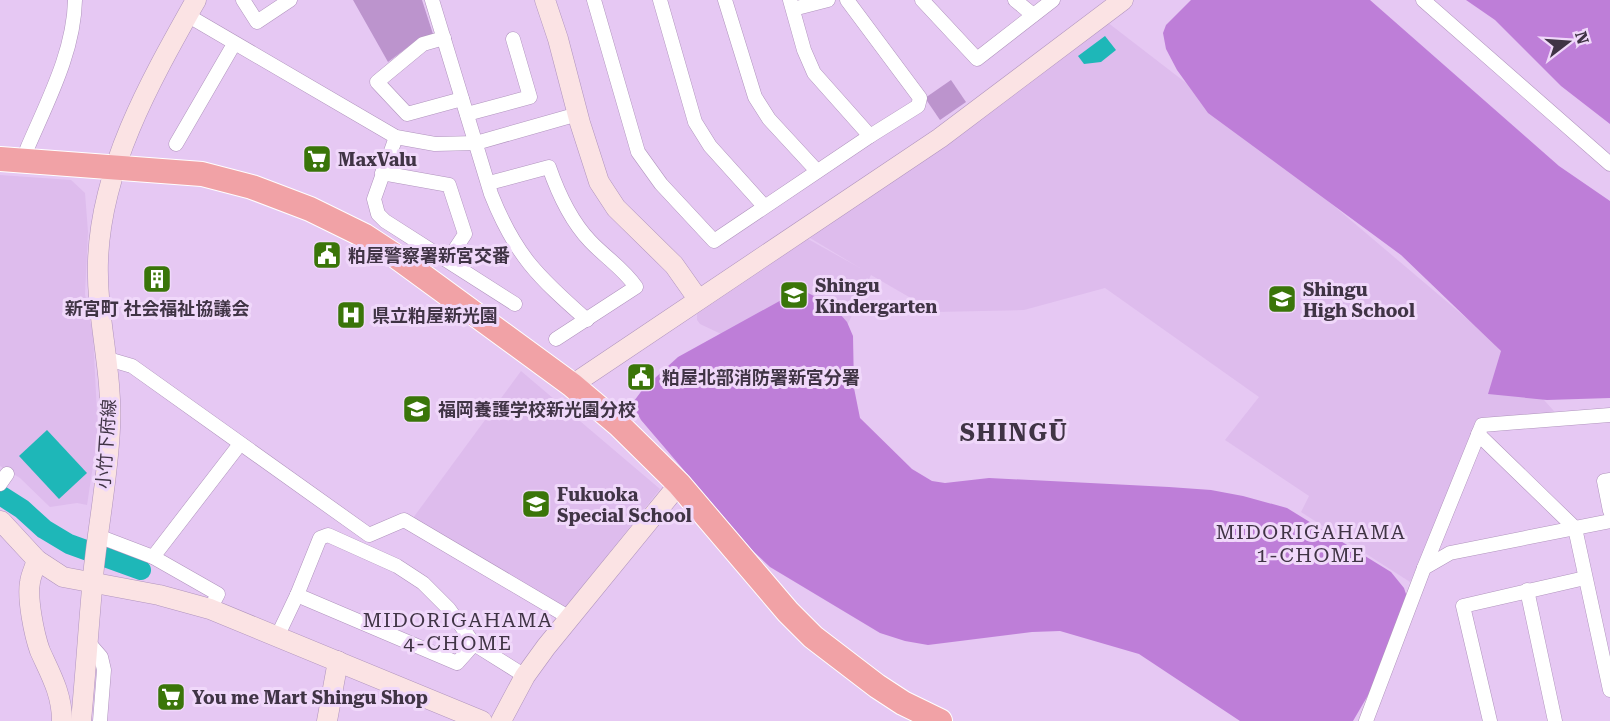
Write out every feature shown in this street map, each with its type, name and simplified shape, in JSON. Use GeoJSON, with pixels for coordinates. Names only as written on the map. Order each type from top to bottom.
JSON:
{"type":"FeatureCollection","features":[{"type":"Feature","properties":{"kind":"highway"},"geometry":{"type":"LineString","coordinates":[[0,159],[202,174],[310,209],[342,224],[398,257],[572,385],[618,424],[679,484],[780,603],[813,637],[877,686],[903,703],[940,721]]}},
{"type":"Feature","properties":{"kind":"street"},"geometry":{"type":"LineString","coordinates":[[26,160],[27,149],[58,75],[73,29],[75,0]]}},
{"type":"Feature","properties":{"kind":"street"},"geometry":{"type":"LineString","coordinates":[[243,0],[257,22],[291,0]]}},
{"type":"Feature","properties":{"kind":"street"},"geometry":{"type":"LineString","coordinates":[[432,0],[502,223],[514,245],[533,270],[587,320]]}},
{"type":"Feature","properties":{"kind":"street"},"geometry":{"type":"LineString","coordinates":[[545,0],[594,169],[606,194],[629,222],[674,265],[698,300]]}},
{"type":"Feature","properties":{"kind":"street"},"geometry":{"type":"LineString","coordinates":[[594,0],[639,152],[661,184],[714,241],[918,106],[920,98],[847,0]]}},
{"type":"Feature","properties":{"kind":"street"},"geometry":{"type":"LineString","coordinates":[[660,0],[695,122],[710,146],[764,206]]}},
{"type":"Feature","properties":{"kind":"street"},"geometry":{"type":"LineString","coordinates":[[725,0],[755,98],[769,119],[817,171]]}},
{"type":"Feature","properties":{"kind":"street"},"geometry":{"type":"LineString","coordinates":[[828,0],[791,5],[804,50],[814,73],[870,136]]}},
{"type":"Feature","properties":{"kind":"street"},"geometry":{"type":"LineString","coordinates":[[922,0],[977,59],[1053,0]]}},
{"type":"Feature","properties":{"kind":"street"},"geometry":{"type":"LineString","coordinates":[[1015,0],[1033,15]]}},
{"type":"Feature","properties":{"kind":"street"},"geometry":{"type":"LineString","coordinates":[[572,385],[940,138],[1123,0]]}},
{"type":"Feature","properties":{"kind":"street"},"geometry":{"type":"LineString","coordinates":[[1423,0],[1610,164]]}},
{"type":"Feature","properties":{"kind":"street"},"geometry":{"type":"LineString","coordinates":[[191,8],[234,44],[396,137],[435,144],[476,143],[578,114]]}},
{"type":"Feature","properties":{"kind":"street","name":"小竹下府線"},"geometry":{"type":"LineString","coordinates":[[81,721],[93,576],[110,428],[108,359],[100,305],[98,261],[101,231],[115,168],[145,95],[191,8]]}},
{"type":"Feature","properties":{"kind":"street"},"geometry":{"type":"LineString","coordinates":[[444,38],[423,44],[377,82],[407,114],[462,99]]}},
{"type":"Feature","properties":{"kind":"street"},"geometry":{"type":"LineString","coordinates":[[467,114],[530,97],[513,39]]}},
{"type":"Feature","properties":{"kind":"street"},"geometry":{"type":"LineString","coordinates":[[176,144],[234,44]]}},
{"type":"Feature","properties":{"kind":"street"},"geometry":{"type":"LineString","coordinates":[[396,137],[374,199],[378,214],[385,221],[515,304]]}},
{"type":"Feature","properties":{"kind":"street"},"geometry":{"type":"LineString","coordinates":[[489,183],[549,167],[556,188],[576,223],[588,239],[631,279],[636,288],[556,339]]}},
{"type":"Feature","properties":{"kind":"street"},"geometry":{"type":"LineString","coordinates":[[382,173],[449,185],[465,234],[448,260]]}},
{"type":"Feature","properties":{"kind":"street"},"geometry":{"type":"LineString","coordinates":[[108,359],[132,366],[369,535],[404,520],[570,618]]}},
{"type":"Feature","properties":{"kind":"street"},"geometry":{"type":"LineString","coordinates":[[1366,721],[1424,568],[1482,425],[1610,415]]}},
{"type":"Feature","properties":{"kind":"street"},"geometry":{"type":"LineString","coordinates":[[1478,434],[1575,528],[1610,690]]}},
{"type":"Feature","properties":{"kind":"street"},"geometry":{"type":"LineString","coordinates":[[153,557],[240,444]]}},
{"type":"Feature","properties":{"kind":"street"},"geometry":{"type":"LineString","coordinates":[[1610,480],[1604,481],[1610,511]]}},
{"type":"Feature","properties":{"kind":"street"},"geometry":{"type":"LineString","coordinates":[[501,721],[525,676],[546,647],[679,484]]}},
{"type":"Feature","properties":{"kind":"street"},"geometry":{"type":"LineString","coordinates":[[1424,568],[1450,553],[1610,521]]}},
{"type":"Feature","properties":{"kind":"street"},"geometry":{"type":"LineString","coordinates":[[0,523],[38,560],[63,577],[93,576],[210,609],[482,721]]}},
{"type":"Feature","properties":{"kind":"street"},"geometry":{"type":"LineString","coordinates":[[277,637],[320,538],[328,535],[397,566],[423,583],[449,609],[474,644],[525,676]]}},
{"type":"Feature","properties":{"kind":"street"},"geometry":{"type":"LineString","coordinates":[[98,539],[153,557],[218,594],[210,609]]}},
{"type":"Feature","properties":{"kind":"street"},"geometry":{"type":"LineString","coordinates":[[38,560],[30,583],[31,609],[40,650],[59,691],[62,721]]}},
{"type":"Feature","properties":{"kind":"street"},"geometry":{"type":"LineString","coordinates":[[1490,721],[1463,606],[1586,578]]}},
{"type":"Feature","properties":{"kind":"street"},"geometry":{"type":"LineString","coordinates":[[1527,591],[1555,721]]}},
{"type":"Feature","properties":{"kind":"street"},"geometry":{"type":"LineString","coordinates":[[297,595],[457,663],[474,644]]}},
{"type":"Feature","properties":{"kind":"street"},"geometry":{"type":"LineString","coordinates":[[88,642],[101,657],[104,670],[100,721]]}},
{"type":"Feature","properties":{"kind":"street"},"geometry":{"type":"LineString","coordinates":[[327,721],[338,661]]}},
{"type":"Feature","properties":{"kind":"shaded area"},"geometry":{"type":"Polygon","coordinates":[[[353,0],[422,0],[433,34],[416,41],[388,62],[353,0]]]}},
{"type":"Feature","properties":{"kind":"shaded area"},"geometry":{"type":"Polygon","coordinates":[[[1191,0],[1370,0],[1559,166],[1610,201],[1610,398],[1547,400],[1488,394],[1501,351],[1401,255],[1208,113],[1177,70],[1166,49],[1163,33],[1166,25],[1191,0]]]}},
{"type":"Feature","properties":{"kind":"shaded area"},"geometry":{"type":"Polygon","coordinates":[[[1466,0],[1610,0],[1610,124],[1561,86],[1495,20],[1466,0]]]}},
{"type":"Feature","properties":{"kind":"shaded area","name":"Shingu High School"},"geometry":{"type":"Polygon","coordinates":[[[1107,22],[1216,106],[1485,334],[1561,419],[1480,421],[1410,582],[1301,512],[1309,496],[1225,440],[1259,397],[1105,288],[1024,310],[935,312],[871,275],[821,381],[700,324],[697,320],[697,314],[808,239],[860,268],[810,238],[1107,22]]]}},
{"type":"Feature","properties":{"kind":"shaded area"},"geometry":{"type":"Polygon","coordinates":[[[1105,36],[1116,50],[1101,62],[1084,64],[1078,56],[1105,36]]]}},
{"type":"Feature","properties":{"kind":"shaded area"},"geometry":{"type":"Polygon","coordinates":[[[951,80],[966,102],[940,120],[925,98],[951,80]]]}},
{"type":"Feature","properties":{"kind":"shaded area"},"geometry":{"type":"Polygon","coordinates":[[[0,175],[71,180],[85,193],[88,232],[85,294],[93,335],[98,433],[87,505],[77,503],[50,507],[20,478],[0,466],[0,175]]]}},
{"type":"Feature","properties":{"kind":"shaded area"},"geometry":{"type":"Polygon","coordinates":[[[794,293],[808,293],[816,297],[834,307],[847,322],[853,336],[854,388],[860,418],[912,469],[932,481],[945,483],[989,478],[1169,487],[1211,490],[1243,496],[1287,508],[1391,572],[1404,588],[1407,597],[1398,644],[1353,721],[1240,721],[1139,654],[1060,631],[1032,632],[928,645],[905,641],[880,633],[770,567],[753,551],[641,420],[634,401],[643,389],[678,357],[794,293]]]}},
{"type":"Feature","properties":{"kind":"shaded area","name":"Fukuoka Special School"},"geometry":{"type":"Polygon","coordinates":[[[521,371],[660,489],[564,610],[413,518],[521,371]]]}},
{"type":"Feature","properties":{"kind":"shaded area"},"geometry":{"type":"Polygon","coordinates":[[[47,430],[87,473],[59,499],[19,456],[47,430]]]}},
{"type":"Feature","properties":{"kind":"waterway"},"geometry":{"type":"LineString","coordinates":[[0,495],[22,509],[44,529],[69,544],[141,570]]}},
{"type":"Feature","properties":{"kind":"place","name":"MaxValu"},"geometry":{"type":"Point","coordinates":[317,159]}},
{"type":"Feature","properties":{"kind":"place","name":"粕屋警察署新宮交番"},"geometry":{"type":"Point","coordinates":[327,255]}},
{"type":"Feature","properties":{"kind":"place","name":"新宮町 社会福祉協議会"},"geometry":{"type":"Point","coordinates":[157,279]}},
{"type":"Feature","properties":{"kind":"place","name":"Shingu Kindergarten"},"geometry":{"type":"Point","coordinates":[794,295]}},
{"type":"Feature","properties":{"kind":"place","name":"Shingu High School"},"geometry":{"type":"Point","coordinates":[1282,299]}},
{"type":"Feature","properties":{"kind":"place","name":"県立粕屋新光園"},"geometry":{"type":"Point","coordinates":[351,315]}},
{"type":"Feature","properties":{"kind":"place","name":"粕屋北部消防署新宮分署"},"geometry":{"type":"Point","coordinates":[641,377]}},
{"type":"Feature","properties":{"kind":"place","name":"福岡養護学校新光園分校"},"geometry":{"type":"Point","coordinates":[417,409]}},
{"type":"Feature","properties":{"kind":"place","name":"Fukuoka Special School"},"geometry":{"type":"Point","coordinates":[536,504]}},
{"type":"Feature","properties":{"kind":"place","name":"You me Mart Shingu Shop"},"geometry":{"type":"Point","coordinates":[171,697]}},
{"type":"Feature","properties":{"kind":"district","name":"SHINGŪ"},"geometry":{"type":"Point","coordinates":[1014,433]}},
{"type":"Feature","properties":{"kind":"district","name":"MIDORIGAHAMA 1-CHOME"},"geometry":{"type":"Point","coordinates":[1311,544]}},
{"type":"Feature","properties":{"kind":"district","name":"MIDORIGAHAMA 4-CHOME"},"geometry":{"type":"Point","coordinates":[458,632]}}]}
